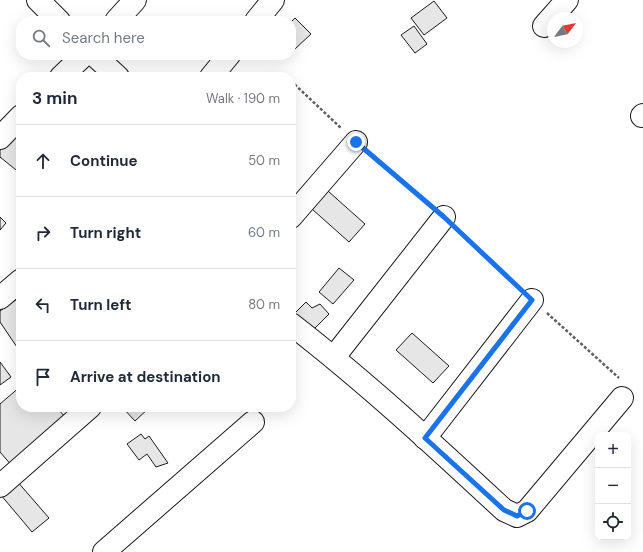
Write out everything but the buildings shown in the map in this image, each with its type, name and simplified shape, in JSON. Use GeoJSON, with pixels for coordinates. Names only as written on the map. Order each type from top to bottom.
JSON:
{"type":"FeatureCollection","features":[{"type":"Feature","properties":{"kind":"street"},"geometry":{"type":"LineString","coordinates":[[38,0],[54,16]]}},
{"type":"Feature","properties":{"kind":"street"},"geometry":{"type":"LineString","coordinates":[[121,16],[135,0]]}},
{"type":"Feature","properties":{"kind":"street"},"geometry":{"type":"LineString","coordinates":[[260,16],[273,0]]}},
{"type":"Feature","properties":{"kind":"street"},"geometry":{"type":"LineString","coordinates":[[544,26],[567,0]]}},
{"type":"Feature","properties":{"kind":"street"},"geometry":{"type":"LineString","coordinates":[[66,72],[79,60]]}},
{"type":"Feature","properties":{"kind":"street"},"geometry":{"type":"LineString","coordinates":[[99,60],[113,72]]}},
{"type":"Feature","properties":{"kind":"street"},"geometry":{"type":"LineString","coordinates":[[215,72],[225,60]]}},
{"type":"Feature","properties":{"kind":"street"},"geometry":{"type":"LineString","coordinates":[[0,138],[16,121]]}},
{"type":"Feature","properties":{"kind":"street"},"geometry":{"type":"LineString","coordinates":[[296,211],[356,142]]}},
{"type":"Feature","properties":{"kind":"street"},"geometry":{"type":"LineString","coordinates":[[334,357],[444,217]]}},
{"type":"Feature","properties":{"kind":"street"},"geometry":{"type":"LineString","coordinates":[[0,298],[16,284]]}},
{"type":"Feature","properties":{"kind":"street"},"geometry":{"type":"LineString","coordinates":[[425,438],[532,300]]}},
{"type":"Feature","properties":{"kind":"street"},"geometry":{"type":"LineString","coordinates":[[296,328],[334,357],[504,510],[517,516],[527,511],[622,398]]}},
{"type":"Feature","properties":{"kind":"street"},"geometry":{"type":"LineString","coordinates":[[0,486],[84,412]]}},
{"type":"Feature","properties":{"kind":"street"},"geometry":{"type":"LineString","coordinates":[[104,552],[253,422]]}},
{"type":"Feature","properties":{"kind":"path"},"geometry":{"type":"LineString","coordinates":[[296,86],[356,142],[444,217],[532,300],[623,381],[627,389],[622,398]]}},
{"type":"Feature","properties":{"kind":"route"},"geometry":{"type":"LineString","coordinates":[[356,142],[444,217],[532,300],[425,438],[504,510],[517,516],[527,511]]}}]}
